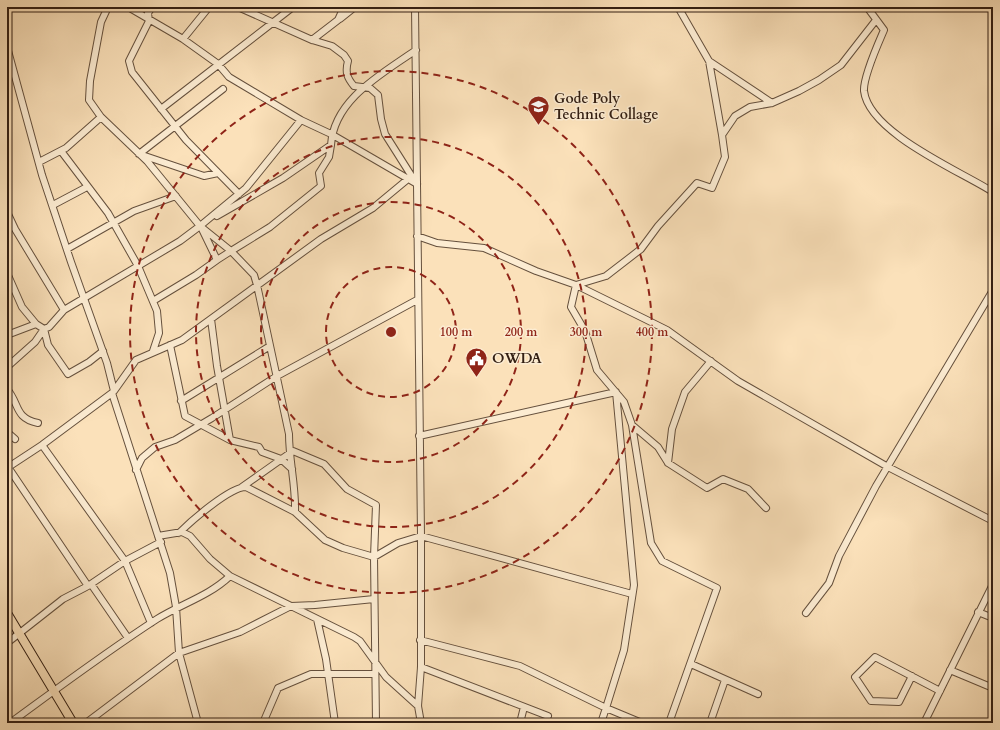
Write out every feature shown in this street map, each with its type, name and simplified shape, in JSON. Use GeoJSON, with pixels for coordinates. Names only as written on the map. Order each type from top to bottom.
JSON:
{"type":"FeatureCollection","features":[{"type":"Feature","properties":{"kind":"main road"},"geometry":{"type":"LineString","coordinates":[[7,613],[53,692],[73,723]]}},
{"type":"Feature","properties":{"kind":"street"},"geometry":{"type":"LineString","coordinates":[[108,7],[101,22],[92,66],[89,100],[101,117],[139,154],[176,196],[200,226],[217,260]]}},
{"type":"Feature","properties":{"kind":"street"},"geometry":{"type":"LineString","coordinates":[[128,7],[149,21],[183,39],[218,64],[229,77],[301,120],[332,134],[417,184]]}},
{"type":"Feature","properties":{"kind":"street"},"geometry":{"type":"LineString","coordinates":[[152,7],[148,13],[149,21],[129,62],[132,72],[175,126],[218,173],[240,194]]}},
{"type":"Feature","properties":{"kind":"street"},"geometry":{"type":"LineString","coordinates":[[183,39],[209,7]]}},
{"type":"Feature","properties":{"kind":"street"},"geometry":{"type":"LineString","coordinates":[[238,7],[312,40],[332,46],[344,55],[348,61],[346,70],[348,79],[354,86],[370,88],[378,95],[381,119],[385,134],[417,184]]}},
{"type":"Feature","properties":{"kind":"street"},"geometry":{"type":"LineString","coordinates":[[161,109],[271,22],[293,7]]}},
{"type":"Feature","properties":{"kind":"street"},"geometry":{"type":"LineString","coordinates":[[338,20],[344,7]]}},
{"type":"Feature","properties":{"kind":"street"},"geometry":{"type":"LineString","coordinates":[[312,40],[354,7]]}},
{"type":"Feature","properties":{"kind":"street"},"geometry":{"type":"LineString","coordinates":[[415,7],[417,300],[421,536],[420,667],[418,706],[421,723],[417,723]]}},
{"type":"Feature","properties":{"kind":"street"},"geometry":{"type":"LineString","coordinates":[[576,285],[606,276],[641,248],[658,226],[697,183],[712,188],[724,157],[722,135],[709,61],[678,7]]}},
{"type":"Feature","properties":{"kind":"street"},"geometry":{"type":"LineString","coordinates":[[867,7],[884,30],[866,80],[864,90],[869,104],[884,124],[912,145],[993,192]]}},
{"type":"Feature","properties":{"kind":"street"},"geometry":{"type":"LineString","coordinates":[[722,135],[735,116],[750,107],[772,103],[819,80],[841,65],[876,20]]}},
{"type":"Feature","properties":{"kind":"street"},"geometry":{"type":"LineString","coordinates":[[153,301],[270,227],[321,186],[319,173],[329,157],[332,134],[345,108],[362,88],[416,50]]}},
{"type":"Feature","properties":{"kind":"street"},"geometry":{"type":"LineString","coordinates":[[8,51],[39,162],[83,297],[103,351],[113,392],[136,470],[161,542],[176,607],[179,653],[198,723]]}},
{"type":"Feature","properties":{"kind":"street"},"geometry":{"type":"LineString","coordinates":[[709,61],[772,103]]}},
{"type":"Feature","properties":{"kind":"street"},"geometry":{"type":"LineString","coordinates":[[139,154],[222,89]]}},
{"type":"Feature","properties":{"kind":"street"},"geometry":{"type":"LineString","coordinates":[[39,162],[60,151],[101,117]]}},
{"type":"Feature","properties":{"kind":"street"},"geometry":{"type":"LineString","coordinates":[[7,367],[35,342],[44,329],[48,327],[64,310],[83,297],[180,241],[240,194],[301,120]]}},
{"type":"Feature","properties":{"kind":"street"},"geometry":{"type":"LineString","coordinates":[[200,226],[283,178],[331,145]]}},
{"type":"Feature","properties":{"kind":"street"},"geometry":{"type":"LineString","coordinates":[[60,151],[112,222],[138,266],[157,311],[159,334],[153,351]]}},
{"type":"Feature","properties":{"kind":"street"},"geometry":{"type":"LineString","coordinates":[[139,154],[204,176],[218,173]]}},
{"type":"Feature","properties":{"kind":"street"},"geometry":{"type":"LineString","coordinates":[[128,638],[8,468],[42,445],[113,392],[136,360],[153,351],[182,340],[321,239],[373,208],[408,179]]}},
{"type":"Feature","properties":{"kind":"street"},"geometry":{"type":"LineString","coordinates":[[53,206],[87,187]]}},
{"type":"Feature","properties":{"kind":"street"},"geometry":{"type":"LineString","coordinates":[[68,250],[112,222],[134,211],[176,196]]}},
{"type":"Feature","properties":{"kind":"street"},"geometry":{"type":"LineString","coordinates":[[7,212],[15,229],[64,310]]}},
{"type":"Feature","properties":{"kind":"street"},"geometry":{"type":"LineString","coordinates":[[200,226],[231,251],[254,275],[289,434],[289,453],[296,493],[295,512]]}},
{"type":"Feature","properties":{"kind":"street"},"geometry":{"type":"LineString","coordinates":[[417,236],[437,243],[484,248],[536,271],[576,285],[667,330],[738,381],[888,467],[993,521]]}},
{"type":"Feature","properties":{"kind":"street"},"geometry":{"type":"LineString","coordinates":[[7,273],[22,307],[36,324],[44,329],[48,345],[68,374],[89,362],[103,351]]}},
{"type":"Feature","properties":{"kind":"street"},"geometry":{"type":"LineString","coordinates":[[576,285],[571,307],[585,331],[598,370],[624,402],[632,425],[651,543],[662,561],[717,588],[669,723]]}},
{"type":"Feature","properties":{"kind":"street"},"geometry":{"type":"LineString","coordinates":[[806,613],[829,583],[853,528],[993,290]]}},
{"type":"Feature","properties":{"kind":"street"},"geometry":{"type":"LineString","coordinates":[[136,470],[142,458],[155,447],[175,440],[202,425],[277,376],[417,300]]}},
{"type":"Feature","properties":{"kind":"street"},"geometry":{"type":"LineString","coordinates":[[210,319],[230,440]]}},
{"type":"Feature","properties":{"kind":"street"},"geometry":{"type":"LineString","coordinates":[[7,335],[36,324]]}},
{"type":"Feature","properties":{"kind":"street"},"geometry":{"type":"LineString","coordinates":[[170,345],[185,416],[230,440],[259,447],[262,452],[281,459],[292,469]]}},
{"type":"Feature","properties":{"kind":"street"},"geometry":{"type":"LineString","coordinates":[[182,402],[270,346]]}},
{"type":"Feature","properties":{"kind":"street"},"geometry":{"type":"LineString","coordinates":[[668,463],[672,429],[685,392],[711,361]]}},
{"type":"Feature","properties":{"kind":"street"},"geometry":{"type":"LineString","coordinates":[[7,389],[12,395],[19,413],[28,421],[38,423]]}},
{"type":"Feature","properties":{"kind":"street"},"geometry":{"type":"LineString","coordinates":[[419,436],[616,392]]}},
{"type":"Feature","properties":{"kind":"street"},"geometry":{"type":"LineString","coordinates":[[601,723],[624,650],[634,585],[616,392]]}},
{"type":"Feature","properties":{"kind":"street"},"geometry":{"type":"LineString","coordinates":[[632,425],[658,447],[668,463],[707,488],[723,479],[748,490],[766,508]]}},
{"type":"Feature","properties":{"kind":"street"},"geometry":{"type":"LineString","coordinates":[[7,432],[15,439]]}},
{"type":"Feature","properties":{"kind":"street"},"geometry":{"type":"LineString","coordinates":[[42,445],[125,561],[152,623]]}},
{"type":"Feature","properties":{"kind":"street"},"geometry":{"type":"LineString","coordinates":[[179,533],[200,513],[242,487],[293,450],[324,464],[347,489],[376,505],[374,557],[376,723]]}},
{"type":"Feature","properties":{"kind":"street"},"geometry":{"type":"LineString","coordinates":[[242,487],[256,491],[295,512],[325,540],[343,548],[374,557],[398,542],[421,536],[632,594]]}},
{"type":"Feature","properties":{"kind":"street"},"geometry":{"type":"LineString","coordinates":[[158,536],[179,533],[190,536],[210,559],[230,576],[360,641],[375,664],[386,677],[418,706]]}},
{"type":"Feature","properties":{"kind":"street"},"geometry":{"type":"LineString","coordinates":[[7,643],[63,599],[90,585],[125,561],[161,542]]}},
{"type":"Feature","properties":{"kind":"street"},"geometry":{"type":"LineString","coordinates":[[10,723],[128,638],[176,607],[221,584],[230,576]]}},
{"type":"Feature","properties":{"kind":"street"},"geometry":{"type":"LineString","coordinates":[[932,723],[925,722],[993,584]]}},
{"type":"Feature","properties":{"kind":"street"},"geometry":{"type":"LineString","coordinates":[[86,723],[179,653],[240,632],[291,606],[374,599]]}},
{"type":"Feature","properties":{"kind":"street"},"geometry":{"type":"LineString","coordinates":[[978,612],[993,618]]}},
{"type":"Feature","properties":{"kind":"street"},"geometry":{"type":"LineString","coordinates":[[317,619],[328,674],[335,723]]}},
{"type":"Feature","properties":{"kind":"street"},"geometry":{"type":"LineString","coordinates":[[420,640],[520,666],[606,708],[642,723]]}},
{"type":"Feature","properties":{"kind":"street"},"geometry":{"type":"LineString","coordinates":[[912,676],[899,702],[872,701],[855,677],[875,657],[912,676],[940,691]]}},
{"type":"Feature","properties":{"kind":"street"},"geometry":{"type":"LineString","coordinates":[[691,664],[758,694]]}},
{"type":"Feature","properties":{"kind":"street"},"geometry":{"type":"LineString","coordinates":[[420,667],[548,716]]}},
{"type":"Feature","properties":{"kind":"street"},"geometry":{"type":"LineString","coordinates":[[950,670],[993,688]]}},
{"type":"Feature","properties":{"kind":"street"},"geometry":{"type":"LineString","coordinates":[[263,723],[278,688],[311,674],[375,674]]}},
{"type":"Feature","properties":{"kind":"street"},"geometry":{"type":"LineString","coordinates":[[710,723],[725,680]]}},
{"type":"Feature","properties":{"kind":"street"},"geometry":{"type":"LineString","coordinates":[[520,723],[524,707]]}},
{"type":"Feature","properties":{"kind":"place","name":"Gode Poly Technic Collage"},"geometry":{"type":"Point","coordinates":[539,126]}},
{"type":"Feature","properties":{"kind":"place","name":"OWDA"},"geometry":{"type":"Point","coordinates":[476,378]}}]}
